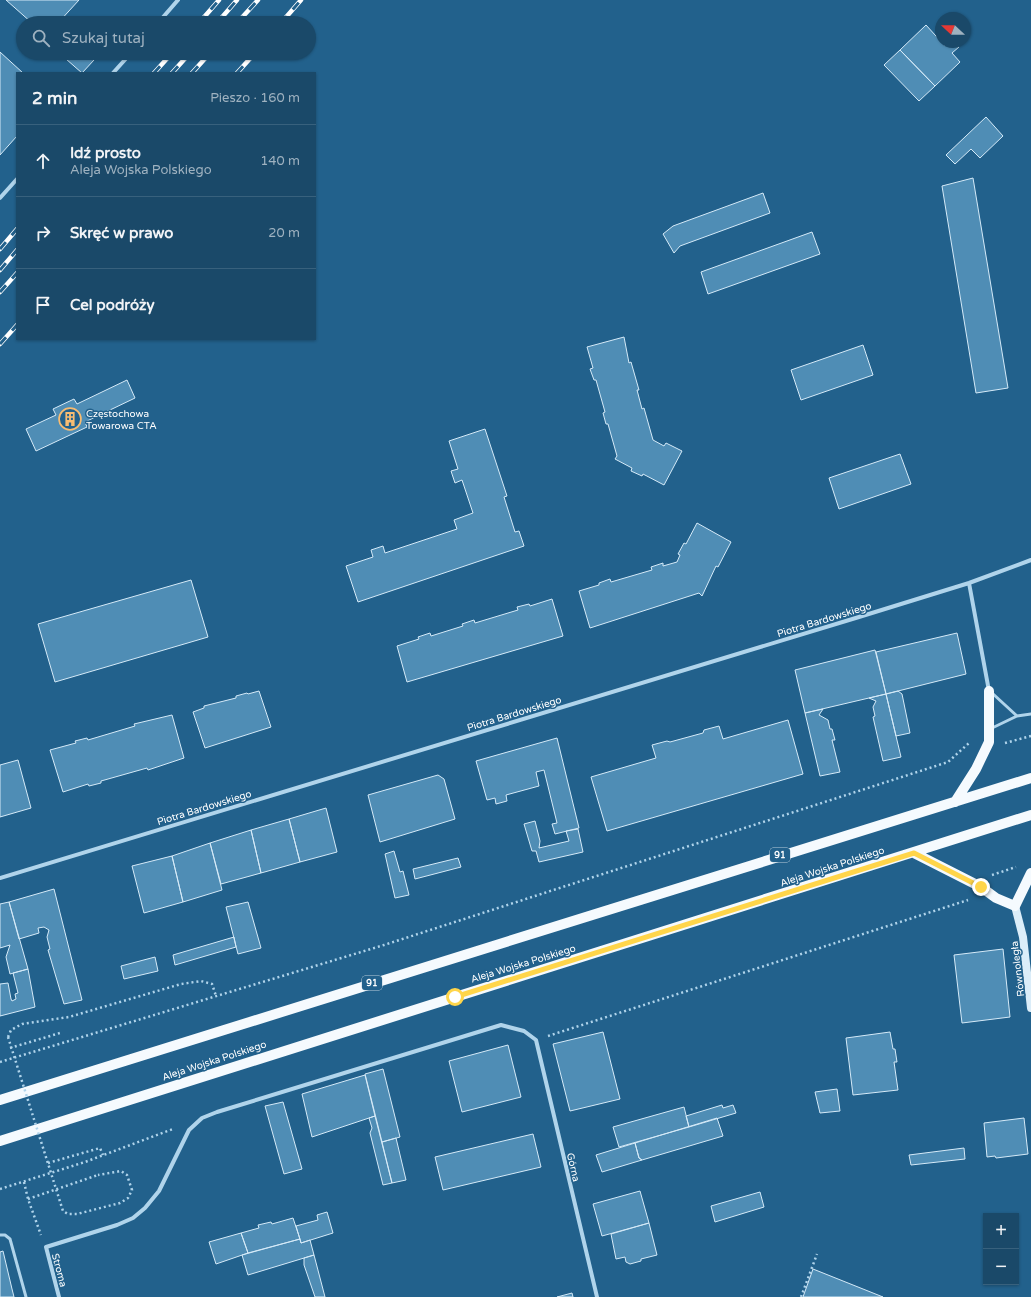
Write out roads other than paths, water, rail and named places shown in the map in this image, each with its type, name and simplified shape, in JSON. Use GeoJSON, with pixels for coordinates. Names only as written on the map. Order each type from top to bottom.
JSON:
{"type":"FeatureCollection","features":[{"type":"Feature","properties":{"kind":"main road"},"geometry":{"type":"LineString","coordinates":[[955,802],[976,769],[989,742],[989,691]]}},
{"type":"Feature","properties":{"kind":"main road","name":"91"},"geometry":{"type":"LineString","coordinates":[[0,1100],[1031,778]]}},
{"type":"Feature","properties":{"kind":"main road","name":"Aleja Wojska Polskiego"},"geometry":{"type":"LineString","coordinates":[[0,1141],[1031,815]]}},
{"type":"Feature","properties":{"kind":"main road"},"geometry":{"type":"LineString","coordinates":[[914,853],[981,887],[996,898],[1015,906],[1031,873]]}},
{"type":"Feature","properties":{"kind":"street"},"geometry":{"type":"LineString","coordinates":[[164,16],[178,0]]}},
{"type":"Feature","properties":{"kind":"street"},"geometry":{"type":"LineString","coordinates":[[114,72],[125,60]]}},
{"type":"Feature","properties":{"kind":"street"},"geometry":{"type":"LineString","coordinates":[[0,198],[16,180]]}},
{"type":"Feature","properties":{"kind":"street","name":"Piotra Bardowskiego"},"geometry":{"type":"LineString","coordinates":[[0,878],[969,583],[1031,560]]}},
{"type":"Feature","properties":{"kind":"street"},"geometry":{"type":"LineString","coordinates":[[969,583],[989,691]]}},
{"type":"Feature","properties":{"kind":"street","name":"Równoległa"},"geometry":{"type":"LineString","coordinates":[[1015,906],[1023,937],[1031,1008]]}},
{"type":"Feature","properties":{"kind":"street","name":"Stroma"},"geometry":{"type":"LineString","coordinates":[[59,1297],[46,1247],[117,1225],[133,1218],[145,1208],[159,1191],[188,1130],[202,1118],[217,1112],[501,1024],[524,1031],[536,1040]]}},
{"type":"Feature","properties":{"kind":"street","name":"Górna"},"geometry":{"type":"LineString","coordinates":[[536,1040],[597,1297]]}},
{"type":"Feature","properties":{"kind":"lane"},"geometry":{"type":"LineString","coordinates":[[989,691],[1017,716]]}},
{"type":"Feature","properties":{"kind":"lane"},"geometry":{"type":"LineString","coordinates":[[990,729],[1017,716],[1031,714]]}},
{"type":"Feature","properties":{"kind":"lane"},"geometry":{"type":"LineString","coordinates":[[0,1235],[10,1239],[26,1297]]}},
{"type":"Feature","properties":{"kind":"railway"},"geometry":{"type":"LineString","coordinates":[[205,16],[219,0]]}},
{"type":"Feature","properties":{"kind":"railway"},"geometry":{"type":"LineString","coordinates":[[223,16],[237,0]]}},
{"type":"Feature","properties":{"kind":"railway"},"geometry":{"type":"LineString","coordinates":[[243,16],[258,0]]}},
{"type":"Feature","properties":{"kind":"railway"},"geometry":{"type":"LineString","coordinates":[[287,16],[301,0]]}},
{"type":"Feature","properties":{"kind":"railway"},"geometry":{"type":"LineString","coordinates":[[155,72],[166,60]]}},
{"type":"Feature","properties":{"kind":"railway"},"geometry":{"type":"LineString","coordinates":[[173,72],[184,60]]}},
{"type":"Feature","properties":{"kind":"railway"},"geometry":{"type":"LineString","coordinates":[[193,72],[204,60]]}},
{"type":"Feature","properties":{"kind":"railway"},"geometry":{"type":"LineString","coordinates":[[238,72],[249,60]]}},
{"type":"Feature","properties":{"kind":"railway"},"geometry":{"type":"LineString","coordinates":[[0,249],[16,230]]}},
{"type":"Feature","properties":{"kind":"railway"},"geometry":{"type":"LineString","coordinates":[[0,270],[16,251]]}},
{"type":"Feature","properties":{"kind":"railway"},"geometry":{"type":"LineString","coordinates":[[0,292],[16,274]]}},
{"type":"Feature","properties":{"kind":"railway"},"geometry":{"type":"LineString","coordinates":[[0,344],[16,326]]}},
{"type":"Feature","properties":{"kind":"place","name":"Częstochowa Towarowa CTA"},"geometry":{"type":"Point","coordinates":[70,419]}}]}
